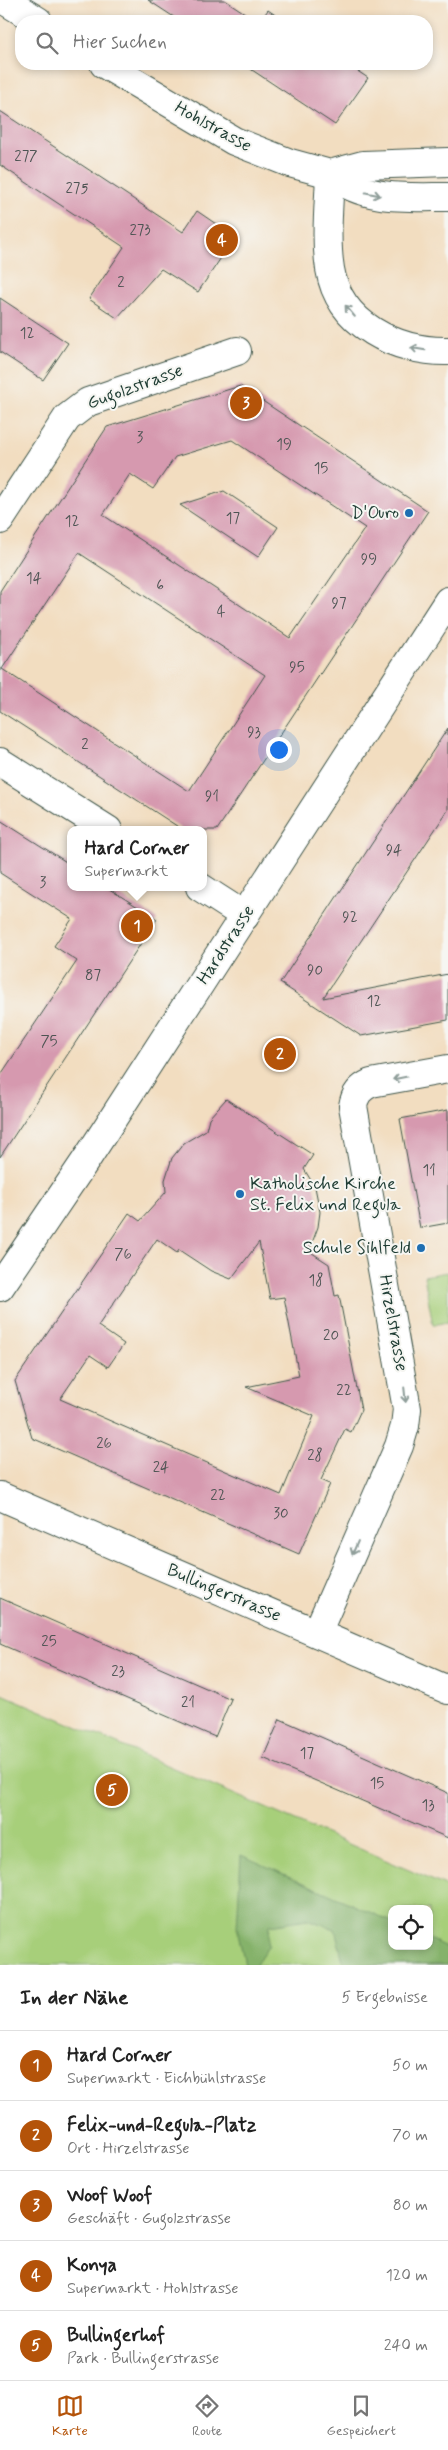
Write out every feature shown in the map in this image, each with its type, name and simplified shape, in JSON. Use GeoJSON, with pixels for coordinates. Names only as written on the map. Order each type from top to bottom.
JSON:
{"type":"FeatureCollection","features":[{"type":"Feature","properties":{"kind":"street"},"geometry":{"type":"LineString","coordinates":[[4,0],[28,15]]}},
{"type":"Feature","properties":{"kind":"street","name":"Hohlstrasse"},"geometry":{"type":"LineString","coordinates":[[114,70],[234,141],[290,164],[330,174],[356,190],[374,196],[448,197]]}},
{"type":"Feature","properties":{"kind":"street"},"geometry":{"type":"LineString","coordinates":[[448,162],[363,166],[344,168],[330,174],[328,253],[334,284],[350,312],[374,332],[389,340],[420,350],[448,351]]}},
{"type":"Feature","properties":{"kind":"street","name":"Gugolzstrasse"},"geometry":{"type":"LineString","coordinates":[[0,520],[67,418],[88,402],[237,351]]}},
{"type":"Feature","properties":{"kind":"street","name":"Hardstrasse"},"geometry":{"type":"LineString","coordinates":[[0,1287],[88,1157],[448,601]]}},
{"type":"Feature","properties":{"kind":"street"},"geometry":{"type":"LineString","coordinates":[[0,762],[102,826]]}},
{"type":"Feature","properties":{"kind":"street"},"geometry":{"type":"LineString","coordinates":[[206,891],[245,916]]}},
{"type":"Feature","properties":{"kind":"street","name":"Hirzelstrasse"},"geometry":{"type":"LineString","coordinates":[[317,1634],[399,1446],[405,1426],[407,1409],[353,1106],[354,1098],[364,1086],[371,1083],[448,1069]]}},
{"type":"Feature","properties":{"kind":"street","name":"Bullingerstrasse"},"geometry":{"type":"LineString","coordinates":[[0,1496],[448,1690]]}},
{"type":"Feature","properties":{"kind":"green space"},"geometry":{"type":"Polygon","coordinates":[[[448,1272],[448,1322],[433,1325],[424,1276],[448,1272]]]}},
{"type":"Feature","properties":{"kind":"green space"},"geometry":{"type":"Polygon","coordinates":[[[0,1693],[448,1887],[448,1965],[0,1965],[0,1693]]]}},
{"type":"Feature","properties":{"kind":"green space"},"geometry":{"type":"Polygon","coordinates":[[[241,1855],[388,1920],[388,1950],[433,1950],[433,1941],[448,1948],[448,1965],[344,1965],[335,1929],[307,1919],[270,1925],[268,1946],[255,1965],[245,1965],[237,1928],[241,1855]]]}},
{"type":"Feature","properties":{"kind":"building"},"geometry":{"type":"Polygon","coordinates":[[[148,0],[225,0],[248,15],[171,15],[148,0]]]}},
{"type":"Feature","properties":{"kind":"building"},"geometry":{"type":"Polygon","coordinates":[[[268,10],[275,15],[264,15],[268,10]]]}},
{"type":"Feature","properties":{"kind":"building"},"geometry":{"type":"Polygon","coordinates":[[[252,70],[356,70],[368,78],[335,125],[252,70]]]}},
{"type":"Feature","properties":{"kind":"building"},"geometry":{"type":"Polygon","coordinates":[[[0,111],[183,232],[197,211],[235,237],[198,292],[161,269],[117,318],[89,299],[124,247],[0,165],[0,111]]]}},
{"type":"Feature","properties":{"kind":"building"},"geometry":{"type":"Polygon","coordinates":[[[0,298],[68,343],[43,380],[0,352],[0,298]]]}},
{"type":"Feature","properties":{"kind":"building"},"geometry":{"type":"Polygon","coordinates":[[[240,386],[428,511],[217,830],[207,830],[207,826],[177,826],[0,711],[0,591],[107,427],[240,386]],[[232,440],[175,457],[153,489],[130,474],[103,515],[290,638],[365,528],[232,440]],[[79,553],[2,669],[189,791],[265,675],[79,553]]]}},
{"type":"Feature","properties":{"kind":"building"},"geometry":{"type":"Polygon","coordinates":[[[224,491],[278,527],[258,557],[180,505],[224,491]]]}},
{"type":"Feature","properties":{"kind":"building"},"geometry":{"type":"Polygon","coordinates":[[[448,728],[448,810],[323,998],[448,974],[448,1020],[361,1036],[280,983],[448,728]]]}},
{"type":"Feature","properties":{"kind":"building"},"geometry":{"type":"Polygon","coordinates":[[[0,820],[67,862],[67,891],[112,891],[157,919],[0,1157],[0,1076],[77,961],[54,946],[72,919],[0,873],[0,820]]]}},
{"type":"Feature","properties":{"kind":"building"},"geometry":{"type":"Polygon","coordinates":[[[226,1099],[313,1155],[304,1169],[315,1187],[320,1212],[318,1227],[309,1251],[329,1264],[335,1296],[339,1295],[361,1410],[351,1432],[345,1429],[321,1480],[330,1484],[299,1554],[32,1438],[15,1381],[129,1213],[140,1221],[166,1192],[165,1180],[172,1158],[184,1143],[206,1130],[209,1118],[226,1099]],[[157,1239],[98,1326],[124,1344],[108,1367],[90,1355],[60,1399],[281,1495],[314,1416],[246,1387],[299,1376],[284,1297],[270,1299],[259,1242],[231,1279],[211,1271],[179,1250],[177,1253],[157,1239]]]}},
{"type":"Feature","properties":{"kind":"building"},"geometry":{"type":"Polygon","coordinates":[[[448,1110],[448,1223],[420,1228],[400,1119],[448,1110]]]}},
{"type":"Feature","properties":{"kind":"building"},"geometry":{"type":"Polygon","coordinates":[[[0,1598],[231,1699],[215,1737],[0,1644],[0,1598]]]}},
{"type":"Feature","properties":{"kind":"building"},"geometry":{"type":"Polygon","coordinates":[[[280,1719],[448,1793],[448,1838],[263,1758],[280,1719]]]}},
{"type":"Feature","properties":{"kind":"place","name":"Konya"},"geometry":{"type":"Point","coordinates":[222,240]}},
{"type":"Feature","properties":{"kind":"place","name":"Woof Woof"},"geometry":{"type":"Point","coordinates":[246,403]}},
{"type":"Feature","properties":{"kind":"place","name":"D'Ouro"},"geometry":{"type":"Point","coordinates":[409,513]}},
{"type":"Feature","properties":{"kind":"place","name":"Hard Corner"},"geometry":{"type":"Point","coordinates":[137,926]}},
{"type":"Feature","properties":{"kind":"place","name":"Felix-und-Regula-Platz"},"geometry":{"type":"Point","coordinates":[280,1054]}},
{"type":"Feature","properties":{"kind":"place","name":"Katholische Kirche St. Felix und Regula"},"geometry":{"type":"Point","coordinates":[240,1194]}},
{"type":"Feature","properties":{"kind":"place","name":"Schule Sihlfeld"},"geometry":{"type":"Point","coordinates":[421,1248]}},
{"type":"Feature","properties":{"kind":"place","name":"Bullingerhof"},"geometry":{"type":"Point","coordinates":[112,1790]}}]}
